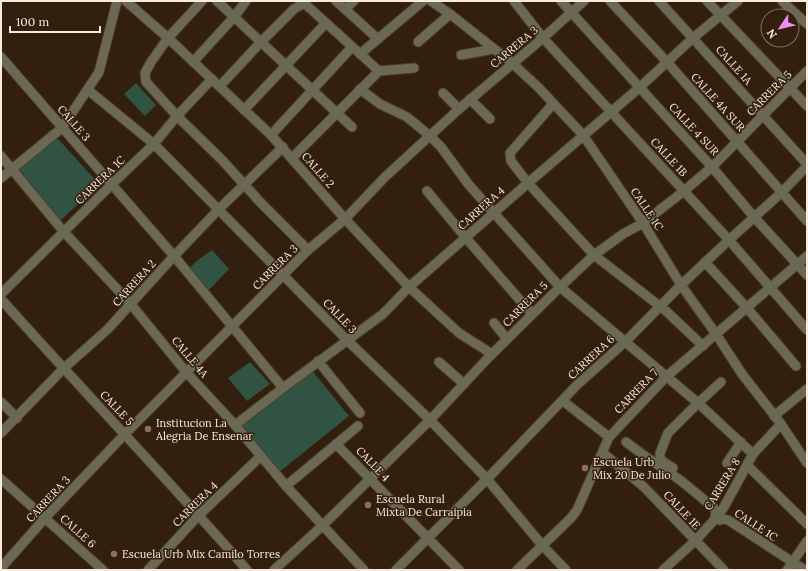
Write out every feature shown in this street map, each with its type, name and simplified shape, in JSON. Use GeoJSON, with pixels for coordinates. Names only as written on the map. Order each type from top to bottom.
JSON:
{"type":"FeatureCollection","features":[{"type":"Feature","properties":{"kind":"street"},"geometry":{"type":"LineString","coordinates":[[1,178],[62,128],[90,86],[98,72],[117,1]]}},
{"type":"Feature","properties":{"kind":"street","name":"CALLE 2"},"geometry":{"type":"LineString","coordinates":[[126,1],[220,86],[283,147],[345,219],[409,287],[459,333],[490,356]]}},
{"type":"Feature","properties":{"kind":"street"},"geometry":{"type":"LineString","coordinates":[[202,1],[168,38],[148,67],[145,77],[149,85],[177,116],[222,160],[305,254]]}},
{"type":"Feature","properties":{"kind":"street"},"geometry":{"type":"LineString","coordinates":[[217,1],[352,127]]}},
{"type":"Feature","properties":{"kind":"street"},"geometry":{"type":"LineString","coordinates":[[193,62],[234,17],[246,1]]}},
{"type":"Feature","properties":{"kind":"street"},"geometry":{"type":"LineString","coordinates":[[336,1],[378,39]]}},
{"type":"Feature","properties":{"kind":"street"},"geometry":{"type":"LineString","coordinates":[[344,9],[354,1]]}},
{"type":"Feature","properties":{"kind":"street"},"geometry":{"type":"LineString","coordinates":[[360,54],[423,1]]}},
{"type":"Feature","properties":{"kind":"street","name":"CALLE 1C"},"geometry":{"type":"LineString","coordinates":[[431,1],[450,14],[512,63],[583,135],[643,223],[681,285],[742,374],[781,424],[807,463]]}},
{"type":"Feature","properties":{"kind":"street","name":"CALLE 1B"},"geometry":{"type":"LineString","coordinates":[[514,1],[543,38],[729,240],[807,330]]}},
{"type":"Feature","properties":{"kind":"street","name":"CALLE 4 SUR"},"geometry":{"type":"LineString","coordinates":[[561,1],[712,167],[754,217],[807,275]]}},
{"type":"Feature","properties":{"kind":"street","name":"CARRERA 3"},"geometry":{"type":"LineString","coordinates":[[1,568],[45,518],[125,434],[305,254],[345,219],[385,176],[470,99],[543,38],[584,1]]}},
{"type":"Feature","properties":{"kind":"street","name":"CALLE 4A SUR"},"geometry":{"type":"LineString","coordinates":[[610,1],[667,62],[807,221]]}},
{"type":"Feature","properties":{"kind":"street","name":"CALLE 1A"},"geometry":{"type":"LineString","coordinates":[[659,1],[807,165]]}},
{"type":"Feature","properties":{"kind":"street"},"geometry":{"type":"LineString","coordinates":[[707,1],[807,106]]}},
{"type":"Feature","properties":{"kind":"street","name":"CARRERA 4"},"geometry":{"type":"LineString","coordinates":[[235,426],[360,329],[383,314],[409,287],[583,135],[640,88],[693,38],[738,1]]}},
{"type":"Feature","properties":{"kind":"street"},"geometry":{"type":"LineString","coordinates":[[782,1],[807,24]]}},
{"type":"Feature","properties":{"kind":"street"},"geometry":{"type":"LineString","coordinates":[[220,86],[296,6],[301,3],[306,4],[352,47],[380,70]]}},
{"type":"Feature","properties":{"kind":"street"},"geometry":{"type":"LineString","coordinates":[[418,42],[450,14]]}},
{"type":"Feature","properties":{"kind":"street"},"geometry":{"type":"LineString","coordinates":[[244,110],[326,23]]}},
{"type":"Feature","properties":{"kind":"street"},"geometry":{"type":"LineString","coordinates":[[271,135],[352,47]]}},
{"type":"Feature","properties":{"kind":"street"},"geometry":{"type":"LineString","coordinates":[[461,55],[494,49]]}},
{"type":"Feature","properties":{"kind":"street","name":"CALLE 3"},"geometry":{"type":"LineString","coordinates":[[1,57],[174,256],[283,388]]}},
{"type":"Feature","properties":{"kind":"street"},"geometry":{"type":"LineString","coordinates":[[292,158],[380,70],[414,68]]}},
{"type":"Feature","properties":{"kind":"street","name":"CARRERA 5"},"geometry":{"type":"LineString","coordinates":[[274,570],[322,526],[430,420],[482,364],[594,255],[623,234],[643,223],[712,167],[807,72]]}},
{"type":"Feature","properties":{"kind":"street","name":"CARRERA 1C"},"geometry":{"type":"LineString","coordinates":[[1,294],[156,142],[177,116],[212,79]]}},
{"type":"Feature","properties":{"kind":"street","name":"CALLE 3"},"geometry":{"type":"LineString","coordinates":[[90,86],[156,142],[218,209],[347,340],[430,420],[487,479],[542,545],[566,570]]}},
{"type":"Feature","properties":{"kind":"street"},"geometry":{"type":"LineString","coordinates":[[360,89],[380,104],[407,117],[430,136],[441,147],[469,185],[560,287],[667,376],[753,454]]}},
{"type":"Feature","properties":{"kind":"street"},"geometry":{"type":"LineString","coordinates":[[443,93],[459,109]]}},
{"type":"Feature","properties":{"kind":"street"},"geometry":{"type":"LineString","coordinates":[[470,99],[490,119]]}},
{"type":"Feature","properties":{"kind":"street"},"geometry":{"type":"LineString","coordinates":[[554,104],[510,153],[511,161],[528,183],[594,255],[661,307],[703,346]]}},
{"type":"Feature","properties":{"kind":"street","name":"CARRERA 2"},"geometry":{"type":"LineString","coordinates":[[1,433],[63,369],[108,329],[218,209],[283,147]]}},
{"type":"Feature","properties":{"kind":"street","name":"CALLE 4A"},"geometry":{"type":"LineString","coordinates":[[1,156],[64,232],[130,304],[186,372],[235,426],[286,486],[364,570]]}},
{"type":"Feature","properties":{"kind":"street","name":"CARRERA 6"},"geometry":{"type":"LineString","coordinates":[[396,570],[573,390],[626,341],[705,262],[781,193],[807,165]]}},
{"type":"Feature","properties":{"kind":"street"},"geometry":{"type":"LineString","coordinates":[[427,191],[532,314]]}},
{"type":"Feature","properties":{"kind":"street","name":"CARRERA 7"},"geometry":{"type":"LineString","coordinates":[[517,570],[571,518],[577,510],[602,453],[614,432],[667,376],[807,256]]}},
{"type":"Feature","properties":{"kind":"street"},"geometry":{"type":"LineString","coordinates":[[705,262],[747,308],[796,366]]}},
{"type":"Feature","properties":{"kind":"street","name":"CALLE 5"},"geometry":{"type":"LineString","coordinates":[[1,299],[63,369],[199,515],[247,570]]}},
{"type":"Feature","properties":{"kind":"street"},"geometry":{"type":"LineString","coordinates":[[494,323],[508,339]]}},
{"type":"Feature","properties":{"kind":"street"},"geometry":{"type":"LineString","coordinates":[[318,361],[360,413]]}},
{"type":"Feature","properties":{"kind":"street"},"geometry":{"type":"LineString","coordinates":[[439,362],[464,384]]}},
{"type":"Feature","properties":{"kind":"street"},"geometry":{"type":"LineString","coordinates":[[678,471],[660,457],[660,453],[669,431],[721,382]]}},
{"type":"Feature","properties":{"kind":"street"},"geometry":{"type":"LineString","coordinates":[[774,416],[807,389]]}},
{"type":"Feature","properties":{"kind":"street"},"geometry":{"type":"LineString","coordinates":[[562,401],[614,432]]}},
{"type":"Feature","properties":{"kind":"street"},"geometry":{"type":"LineString","coordinates":[[1,402],[17,418]]}},
{"type":"Feature","properties":{"kind":"street","name":"CARRERA 8"},"geometry":{"type":"LineString","coordinates":[[663,570],[695,541],[717,517],[753,454],[781,424]]}},
{"type":"Feature","properties":{"kind":"street"},"geometry":{"type":"LineString","coordinates":[[286,486],[358,426]]}},
{"type":"Feature","properties":{"kind":"street","name":"CALLE 1C"},"geometry":{"type":"LineString","coordinates":[[626,442],[680,480],[714,507],[716,510],[715,516],[720,521],[726,519],[790,566],[805,570]]}},
{"type":"Feature","properties":{"kind":"street"},"geometry":{"type":"LineString","coordinates":[[728,463],[741,442]]}},
{"type":"Feature","properties":{"kind":"street","name":"CALLE 4"},"geometry":{"type":"LineString","coordinates":[[336,444],[459,570]]}},
{"type":"Feature","properties":{"kind":"street","name":"CALLE 1E"},"geometry":{"type":"LineString","coordinates":[[602,453],[644,487],[724,570]]}},
{"type":"Feature","properties":{"kind":"street","name":"CARRERA 4"},"geometry":{"type":"LineString","coordinates":[[148,570],[199,515],[261,456]]}},
{"type":"Feature","properties":{"kind":"street"},"geometry":{"type":"LineString","coordinates":[[747,465],[807,524]]}},
{"type":"Feature","properties":{"kind":"street","name":"CALLE 6"},"geometry":{"type":"LineString","coordinates":[[1,479],[103,570]]}},
{"type":"Feature","properties":{"kind":"street"},"geometry":{"type":"LineString","coordinates":[[790,566],[807,541]]}},
{"type":"Feature","properties":{"kind":"green space"},"geometry":{"type":"Polygon","coordinates":[[[136,83],[156,105],[145,116],[124,94],[136,83]]]}},
{"type":"Feature","properties":{"kind":"green space"},"geometry":{"type":"Polygon","coordinates":[[[50,130],[99,184],[59,222],[11,167],[50,130]]]}},
{"type":"Feature","properties":{"kind":"green space"},"geometry":{"type":"Polygon","coordinates":[[[212,250],[229,269],[206,293],[185,272],[212,250]]]}},
{"type":"Feature","properties":{"kind":"green space"},"geometry":{"type":"Polygon","coordinates":[[[250,362],[270,384],[247,401],[228,378],[250,362]]]}},
{"type":"Feature","properties":{"kind":"green space"},"geometry":{"type":"Polygon","coordinates":[[[311,369],[349,416],[278,473],[240,426],[311,369]]]}},
{"type":"Feature","properties":{"kind":"place","name":"Institucion La Alegria De Ensenar"},"geometry":{"type":"Point","coordinates":[148,429]}},
{"type":"Feature","properties":{"kind":"place","name":"Escuela Urb Mix 20 De Julio"},"geometry":{"type":"Point","coordinates":[585,468]}},
{"type":"Feature","properties":{"kind":"place","name":"Escuela Rural Mixta De Carraipia"},"geometry":{"type":"Point","coordinates":[368,505]}},
{"type":"Feature","properties":{"kind":"place","name":"Escuela Urb Mix Camilo Torres"},"geometry":{"type":"Point","coordinates":[114,554]}}]}
